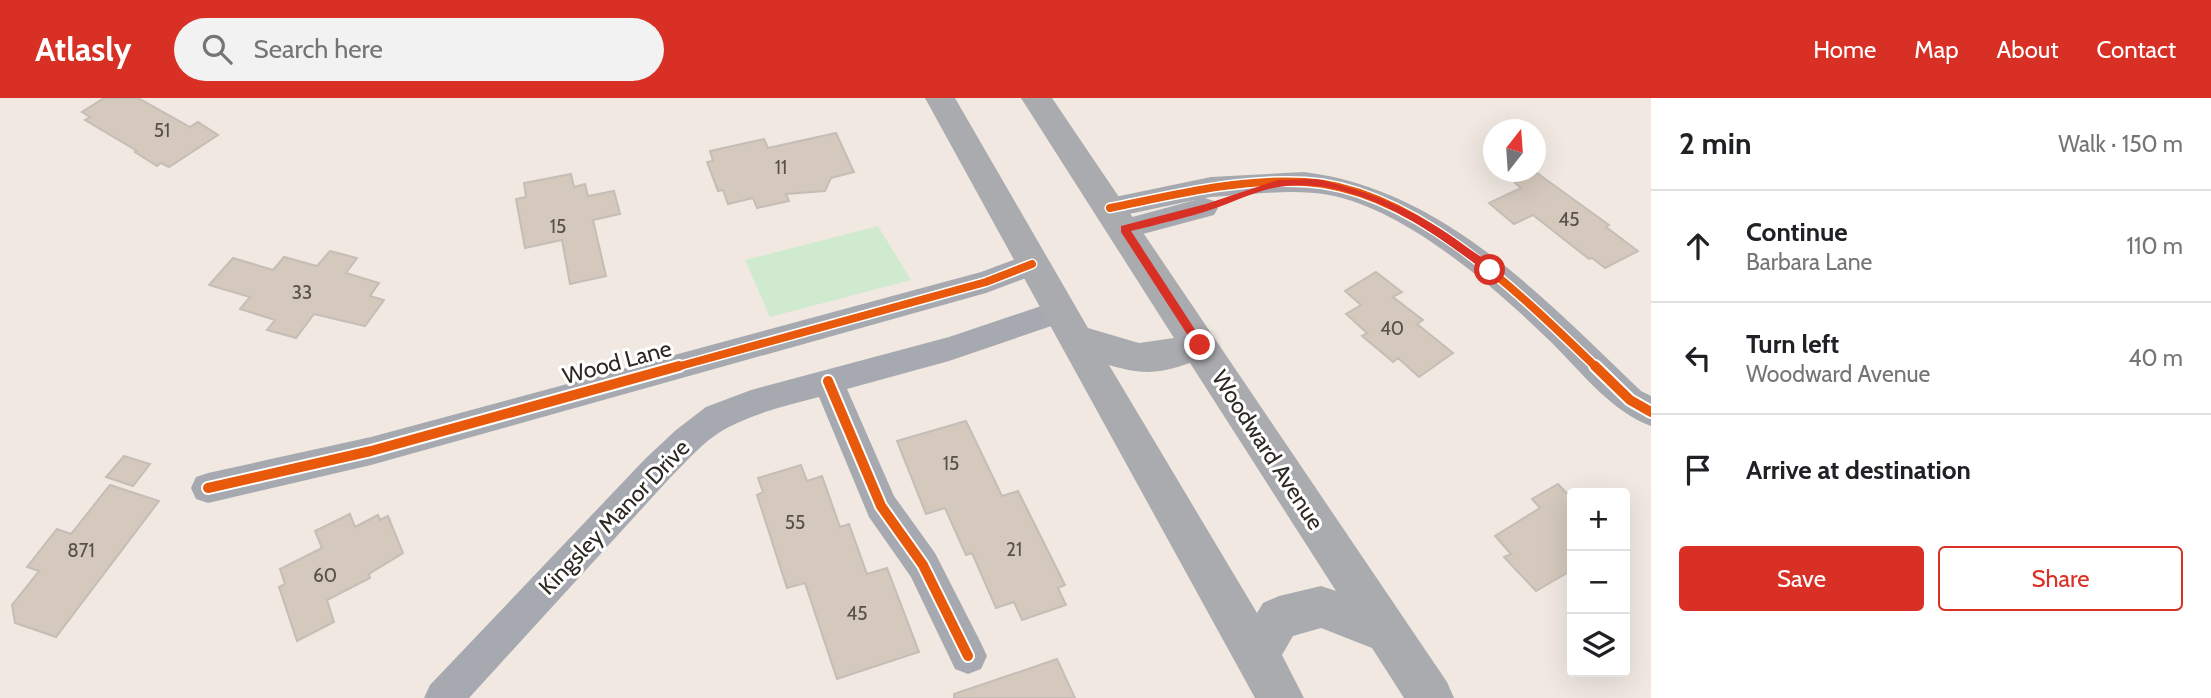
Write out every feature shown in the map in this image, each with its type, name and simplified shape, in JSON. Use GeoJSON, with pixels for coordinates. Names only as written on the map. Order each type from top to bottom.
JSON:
{"type":"FeatureCollection","features":[{"type":"Feature","properties":{"kind":"main road"},"geometry":{"type":"LineString","coordinates":[[940,98],[1067,326],[1281,698]]}},
{"type":"Feature","properties":{"kind":"main road","name":"Woodward Avenue"},"geometry":{"type":"LineString","coordinates":[[1036,98],[1431,698]]}},
{"type":"Feature","properties":{"kind":"main road"},"geometry":{"type":"LineString","coordinates":[[1067,326],[1139,358],[1162,358],[1200,345]]}},
{"type":"Feature","properties":{"kind":"main road"},"geometry":{"type":"LineString","coordinates":[[1256,655],[1279,618],[1321,607],[1387,632]]}},
{"type":"Feature","properties":{"kind":"street"},"geometry":{"type":"LineString","coordinates":[[1117,219],[1207,207],[1278,183],[1304,182],[1343,188],[1398,209],[1441,233],[1512,288],[1640,406],[1651,437]]}},
{"type":"Feature","properties":{"kind":"street","name":"Wood Lane"},"geometry":{"type":"LineString","coordinates":[[208,488],[371,451],[986,282],[1032,264]]}},
{"type":"Feature","properties":{"kind":"street","name":"Kingsley Manor Drive"},"geometry":{"type":"LineString","coordinates":[[443,698],[687,440],[717,417],[762,399],[949,349],[1067,326]]}},
{"type":"Feature","properties":{"kind":"street"},"geometry":{"type":"LineString","coordinates":[[828,381],[881,506],[923,565],[968,656]]}},
{"type":"Feature","properties":{"kind":"green space"},"geometry":{"type":"Polygon","coordinates":[[[878,226],[911,280],[770,317],[745,260],[878,226]]]}},
{"type":"Feature","properties":{"kind":"building"},"geometry":{"type":"Polygon","coordinates":[[[104,98],[138,98],[190,127],[198,122],[218,135],[169,167],[161,163],[157,166],[85,120],[90,117],[82,112],[104,98]]]}},
{"type":"Feature","properties":{"kind":"building"},"geometry":{"type":"Polygon","coordinates":[[[836,133],[854,172],[831,178],[825,191],[786,194],[789,201],[757,208],[753,198],[728,204],[723,190],[718,191],[707,162],[713,161],[710,151],[764,139],[768,148],[836,133]]]}},
{"type":"Feature","properties":{"kind":"building"},"geometry":{"type":"Polygon","coordinates":[[[571,174],[574,187],[585,184],[588,196],[614,191],[620,214],[593,220],[606,276],[570,284],[562,240],[525,248],[516,199],[526,197],[524,183],[571,174]]]}},
{"type":"Feature","properties":{"kind":"building"},"geometry":{"type":"Polygon","coordinates":[[[1546,180],[1609,225],[1606,227],[1638,251],[1605,268],[1592,258],[1589,259],[1533,215],[1514,224],[1489,203],[1521,188],[1515,183],[1546,182],[1546,180]]]}},
{"type":"Feature","properties":{"kind":"building"},"geometry":{"type":"Polygon","coordinates":[[[330,251],[357,258],[346,273],[379,283],[370,296],[384,300],[365,326],[314,314],[296,338],[267,330],[275,320],[240,309],[250,297],[209,285],[233,258],[273,270],[284,257],[317,266],[330,251]]]}},
{"type":"Feature","properties":{"kind":"building"},"geometry":{"type":"Polygon","coordinates":[[[1376,272],[1402,292],[1393,297],[1423,320],[1417,324],[1453,353],[1419,377],[1398,358],[1393,362],[1362,336],[1367,333],[1346,314],[1361,305],[1345,291],[1376,272]]]}},
{"type":"Feature","properties":{"kind":"building"},"geometry":{"type":"Polygon","coordinates":[[[966,421],[1002,496],[1018,491],[1065,585],[1058,588],[1066,605],[1022,620],[1014,602],[996,608],[972,553],[966,555],[945,508],[926,514],[897,441],[966,421]]]}},
{"type":"Feature","properties":{"kind":"building"},"geometry":{"type":"Polygon","coordinates":[[[124,456],[150,464],[133,486],[106,477],[124,456]]]}},
{"type":"Feature","properties":{"kind":"building"},"geometry":{"type":"Polygon","coordinates":[[[801,465],[807,481],[822,476],[840,527],[849,524],[867,574],[887,568],[919,652],[837,679],[805,583],[787,588],[757,495],[763,492],[758,478],[801,465]]]}},
{"type":"Feature","properties":{"kind":"building"},"geometry":{"type":"Polygon","coordinates":[[[1558,484],[1567,494],[1567,573],[1536,591],[1504,557],[1511,554],[1495,536],[1540,508],[1532,499],[1558,484]]]}},
{"type":"Feature","properties":{"kind":"building"},"geometry":{"type":"Polygon","coordinates":[[[110,485],[159,501],[56,637],[15,623],[12,605],[39,571],[27,567],[57,529],[71,534],[110,485]]]}},
{"type":"Feature","properties":{"kind":"building"},"geometry":{"type":"Polygon","coordinates":[[[350,514],[355,527],[378,515],[380,520],[388,516],[403,553],[369,574],[370,578],[327,600],[334,622],[297,641],[279,587],[285,584],[280,569],[322,548],[315,531],[350,514]]]}},
{"type":"Feature","properties":{"kind":"building"},"geometry":{"type":"Polygon","coordinates":[[[1057,659],[1075,698],[954,698],[954,694],[1057,659]]]}},
{"type":"Feature","properties":{"kind":"cycle path"},"geometry":{"type":"LineString","coordinates":[[1110,208],[1211,187],[1304,182],[1357,192],[1412,217],[1466,251],[1532,305],[1630,400],[1651,412]]}},
{"type":"Feature","properties":{"kind":"cycle path"},"geometry":{"type":"LineString","coordinates":[[208,488],[371,451],[986,282],[1032,264]]}},
{"type":"Feature","properties":{"kind":"cycle path"},"geometry":{"type":"LineString","coordinates":[[828,381],[881,506],[923,565],[968,656]]}},
{"type":"Feature","properties":{"kind":"route"},"geometry":{"type":"LineString","coordinates":[[1200,345],[1124,229],[1207,207],[1278,183],[1329,184],[1398,209],[1441,233],[1490,270]]}}]}
